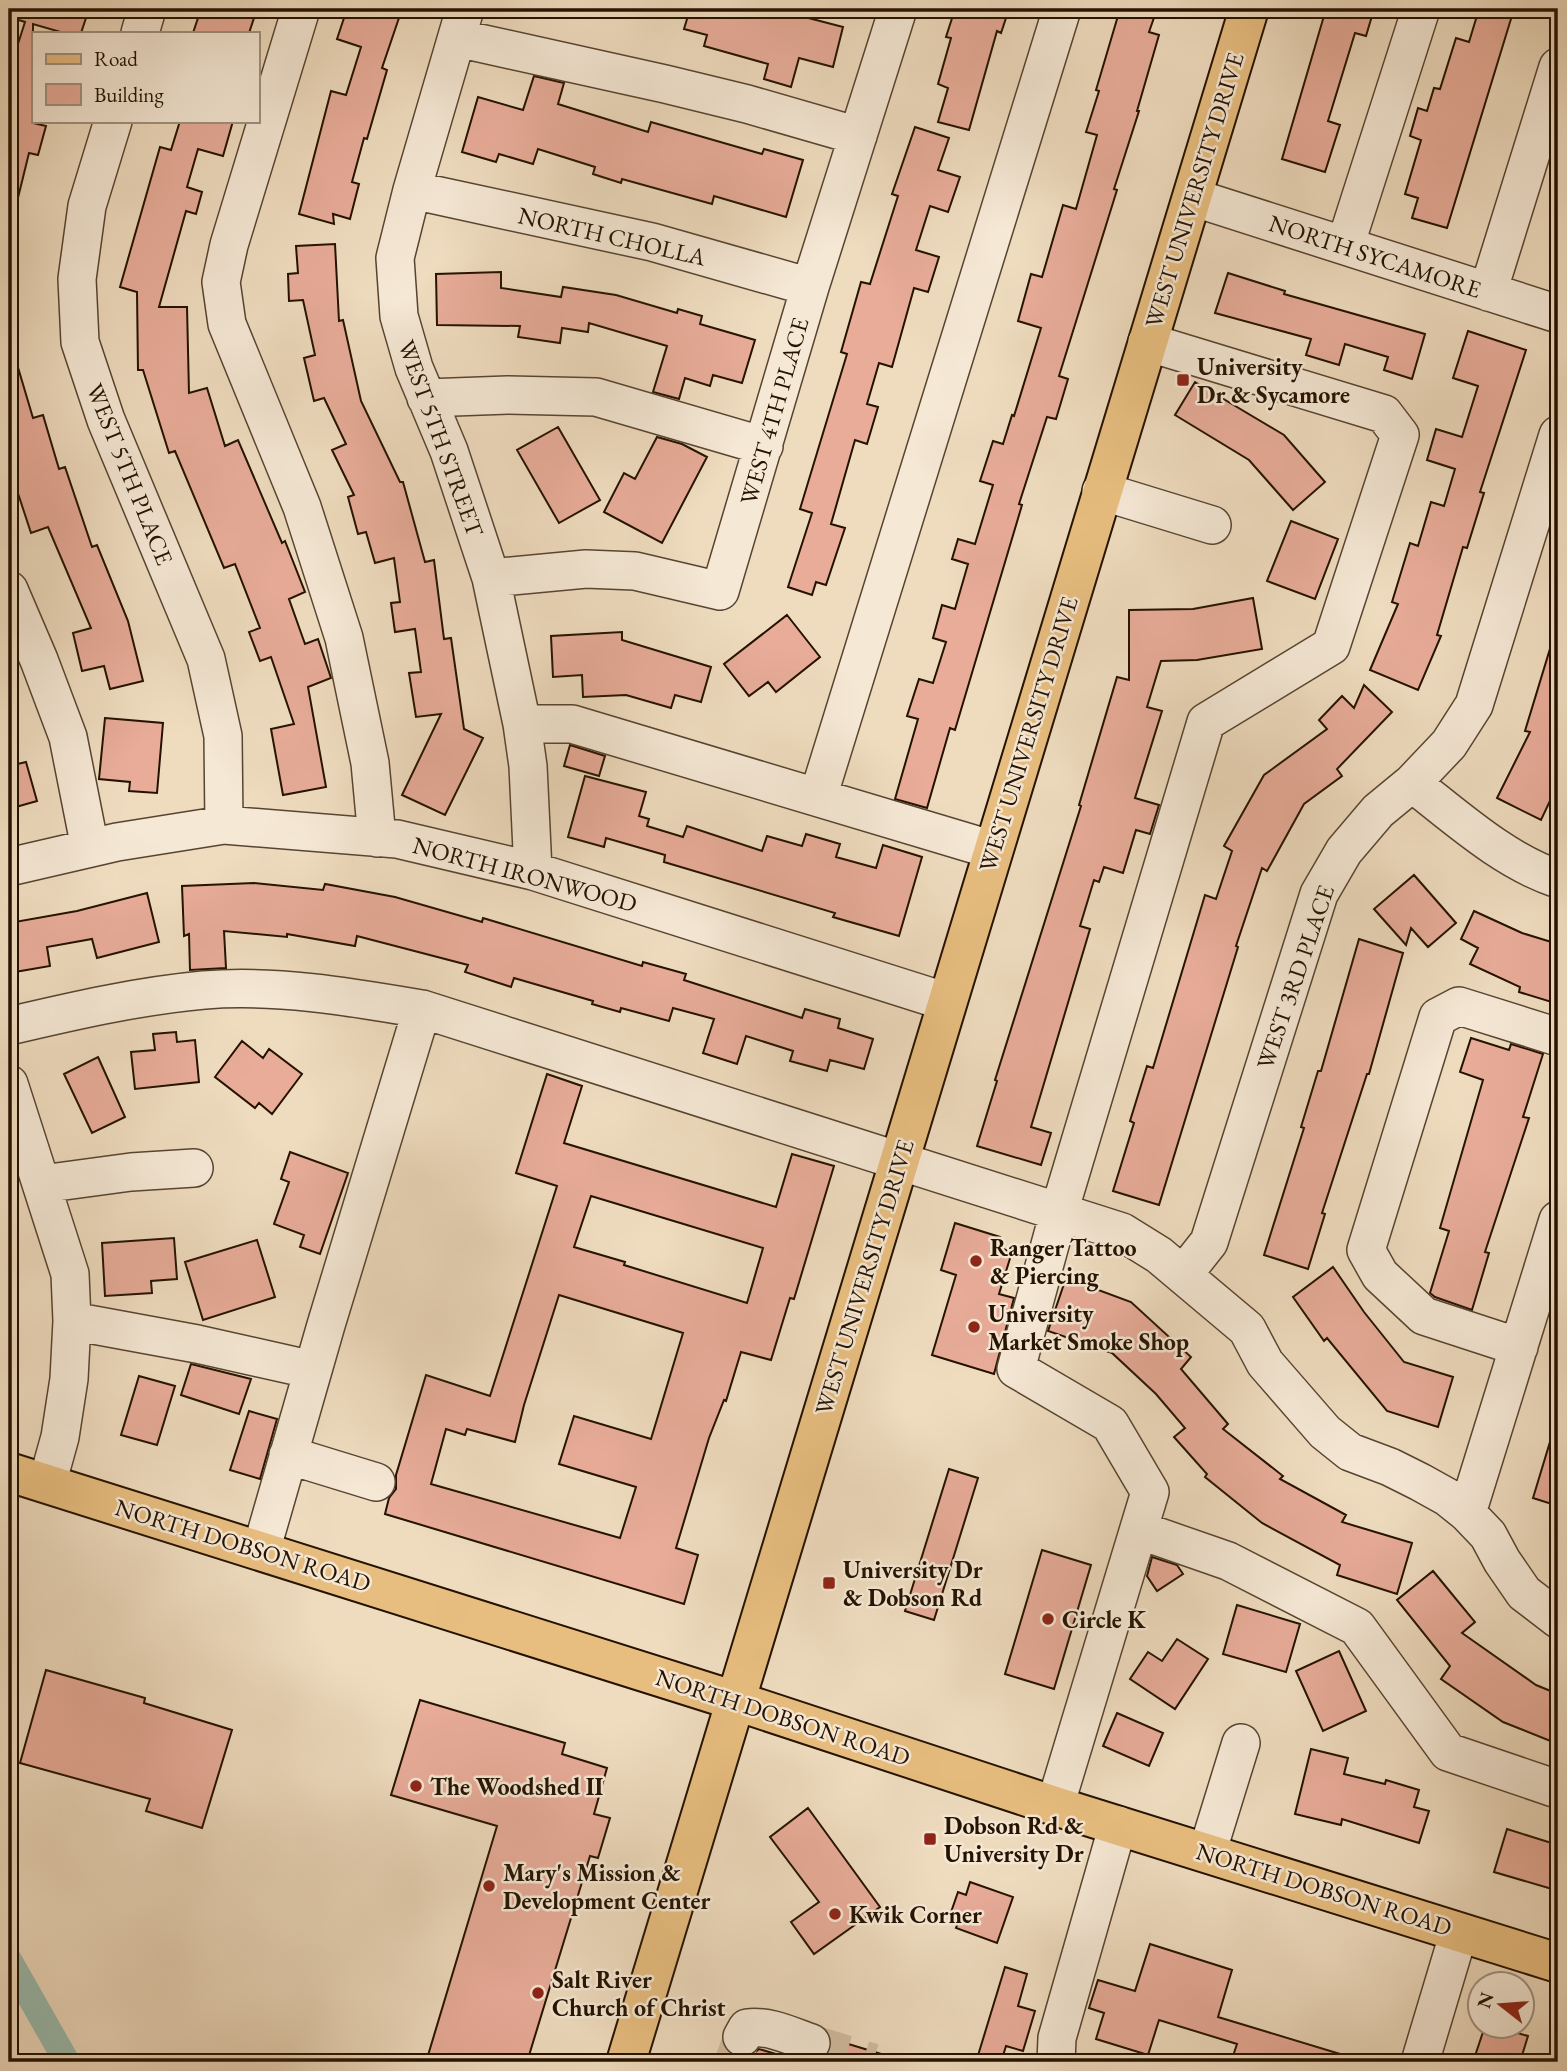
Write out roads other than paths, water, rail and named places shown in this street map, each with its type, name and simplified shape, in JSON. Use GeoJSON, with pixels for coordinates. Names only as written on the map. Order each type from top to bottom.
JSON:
{"type":"FeatureCollection","features":[{"type":"Feature","properties":{"kind":"main road","name":"WEST UNIVERSITY DRIVE"},"geometry":{"type":"LineString","coordinates":[[626,2062],[1249,9]]}},
{"type":"Feature","properties":{"kind":"main road","name":"NORTH DOBSON ROAD"},"geometry":{"type":"LineString","coordinates":[[9,1472],[736,1701],[1055,1806],[1558,1963]]}},
{"type":"Feature","properties":{"kind":"street"},"geometry":{"type":"LineString","coordinates":[[139,32],[147,9]]}},
{"type":"Feature","properties":{"kind":"street"},"geometry":{"type":"LineString","coordinates":[[301,9],[229,244],[222,282],[227,324],[302,507],[344,638],[370,763],[377,838]]}},
{"type":"Feature","properties":{"kind":"street","name":"WEST 4TH PLACE"},"geometry":{"type":"LineString","coordinates":[[491,578],[586,569],[635,571],[720,591],[810,287],[898,9]]}},
{"type":"Feature","properties":{"kind":"street"},"geometry":{"type":"LineString","coordinates":[[818,797],[1062,9]]}},
{"type":"Feature","properties":{"kind":"street"},"geometry":{"type":"LineString","coordinates":[[1345,246],[1421,9]]}},
{"type":"Feature","properties":{"kind":"street"},"geometry":{"type":"LineString","coordinates":[[461,24],[665,84],[858,136]]}},
{"type":"Feature","properties":{"kind":"street","name":"WEST 5TH STREET"},"geometry":{"type":"LineString","coordinates":[[461,24],[394,258],[399,316],[414,368],[449,451],[491,578],[522,724],[528,766],[533,872]]}},
{"type":"Feature","properties":{"kind":"street"},"geometry":{"type":"LineString","coordinates":[[1488,292],[1558,67]]}},
{"type":"Feature","properties":{"kind":"street","name":"WEST 5TH PLACE"},"geometry":{"type":"LineString","coordinates":[[113,122],[87,206],[77,279],[80,342],[106,420],[206,659],[223,736],[224,825]]}},
{"type":"Feature","properties":{"kind":"street","name":"NORTH CHOLLA"},"geometry":{"type":"LineString","coordinates":[[412,190],[652,242],[810,287]]}},
{"type":"Feature","properties":{"kind":"street","name":"NORTH SYCAMORE"},"geometry":{"type":"LineString","coordinates":[[1192,197],[1558,314]]}},
{"type":"Feature","properties":{"kind":"street"},"geometry":{"type":"LineString","coordinates":[[1055,1806],[1150,1492],[1110,1424],[1016,1368],[1059,1212],[1206,722],[1331,646],[1400,435],[1384,414],[1147,342]]}},
{"type":"Feature","properties":{"kind":"street"},"geometry":{"type":"LineString","coordinates":[[426,398],[596,397],[764,446]]}},
{"type":"Feature","properties":{"kind":"street","name":"WEST 3RD PLACE"},"geometry":{"type":"LineString","coordinates":[[1183,1275],[1209,1242],[1319,894],[1344,851],[1378,811],[1412,783],[1449,744],[1474,705],[1558,435]]}},
{"type":"Feature","properties":{"kind":"street"},"geometry":{"type":"LineString","coordinates":[[1101,491],[1212,525]]}},
{"type":"Feature","properties":{"kind":"street"},"geometry":{"type":"LineString","coordinates":[[9,590],[68,737],[90,848]]}},
{"type":"Feature","properties":{"kind":"street"},"geometry":{"type":"LineString","coordinates":[[522,724],[572,724],[993,850]]}},
{"type":"Feature","properties":{"kind":"street"},"geometry":{"type":"LineString","coordinates":[[1412,783],[1508,856],[1558,879]]}},
{"type":"Feature","properties":{"kind":"street","name":"NORTH IRONWOOD"},"geometry":{"type":"LineString","coordinates":[[9,867],[90,848],[224,825],[397,839],[533,872],[947,1002]]}},
{"type":"Feature","properties":{"kind":"street"},"geometry":{"type":"LineString","coordinates":[[9,1026],[134,999],[206,990],[273,990],[349,996],[422,1009],[1122,1232],[1159,1255],[1247,1329],[1265,1363],[1325,1432],[1350,1452],[1390,1467],[1419,1482],[1447,1497],[1467,1513],[1488,1535],[1524,1593],[1558,1619]]}},
{"type":"Feature","properties":{"kind":"street"},"geometry":{"type":"LineString","coordinates":[[1519,1347],[1424,1316],[1380,1275],[1366,1250],[1438,1017],[1459,1006],[1558,1037]]}},
{"type":"Feature","properties":{"kind":"street"},"geometry":{"type":"LineString","coordinates":[[261,1551],[422,1009]]}},
{"type":"Feature","properties":{"kind":"street"},"geometry":{"type":"LineString","coordinates":[[9,1084],[70,1274],[72,1321],[69,1380],[64,1414],[47,1484]]}},
{"type":"Feature","properties":{"kind":"street"},"geometry":{"type":"LineString","coordinates":[[42,1184],[131,1171],[194,1168]]}},
{"type":"Feature","properties":{"kind":"street"},"geometry":{"type":"LineString","coordinates":[[1467,1513],[1558,1220]]}},
{"type":"Feature","properties":{"kind":"street"},"geometry":{"type":"LineString","coordinates":[[72,1321],[197,1344],[313,1370]]}},
{"type":"Feature","properties":{"kind":"street"},"geometry":{"type":"LineString","coordinates":[[288,1455],[376,1482]]}},
{"type":"Feature","properties":{"kind":"street"},"geometry":{"type":"LineString","coordinates":[[1139,1530],[1227,1561],[1357,1627],[1448,1752],[1554,1788],[1558,1785]]}},
{"type":"Feature","properties":{"kind":"street"},"geometry":{"type":"LineString","coordinates":[[1207,1853],[1241,1743]]}},
{"type":"Feature","properties":{"kind":"street"},"geometry":{"type":"LineString","coordinates":[[1056,2062],[1057,2038],[1118,1825]]}},
{"type":"Feature","properties":{"kind":"street"},"geometry":{"type":"LineString","coordinates":[[1420,2062],[1459,1932]]}},
{"type":"Feature","properties":{"kind":"street"},"geometry":{"type":"LineString","coordinates":[[742,2037],[747,2028],[768,2028],[811,2043]]}},
{"type":"Feature","properties":{"kind":"waterway"},"geometry":{"type":"LineString","coordinates":[[9,1960],[67,2062]]}},
{"type":"Feature","properties":{"kind":"tunnel"},"geometry":{"type":"LineString","coordinates":[[733,2062],[742,2037]]}},
{"type":"Feature","properties":{"kind":"tunnel"},"geometry":{"type":"LineString","coordinates":[[811,2043],[873,2062]]}},
{"type":"Feature","properties":{"kind":"place","name":"University Dr & Sycamore"},"geometry":{"type":"Point","coordinates":[1183,380]}},
{"type":"Feature","properties":{"kind":"place","name":"Ranger Tattoo & Piercing"},"geometry":{"type":"Point","coordinates":[976,1261]}},
{"type":"Feature","properties":{"kind":"place","name":"University Market Smoke Shop"},"geometry":{"type":"Point","coordinates":[974,1327]}},
{"type":"Feature","properties":{"kind":"place","name":"University Dr & Dobson Rd"},"geometry":{"type":"Point","coordinates":[829,1583]}},
{"type":"Feature","properties":{"kind":"place","name":"Circle K"},"geometry":{"type":"Point","coordinates":[1048,1619]}},
{"type":"Feature","properties":{"kind":"place","name":"The Woodshed II"},"geometry":{"type":"Point","coordinates":[416,1786]}},
{"type":"Feature","properties":{"kind":"place","name":"Dobson Rd & University Dr"},"geometry":{"type":"Point","coordinates":[930,1839]}},
{"type":"Feature","properties":{"kind":"place","name":"Mary's Mission & Development Center"},"geometry":{"type":"Point","coordinates":[489,1886]}},
{"type":"Feature","properties":{"kind":"place","name":"Kwik Corner"},"geometry":{"type":"Point","coordinates":[835,1914]}},
{"type":"Feature","properties":{"kind":"place","name":"Salt River Church of Christ"},"geometry":{"type":"Point","coordinates":[538,1993]}}]}
